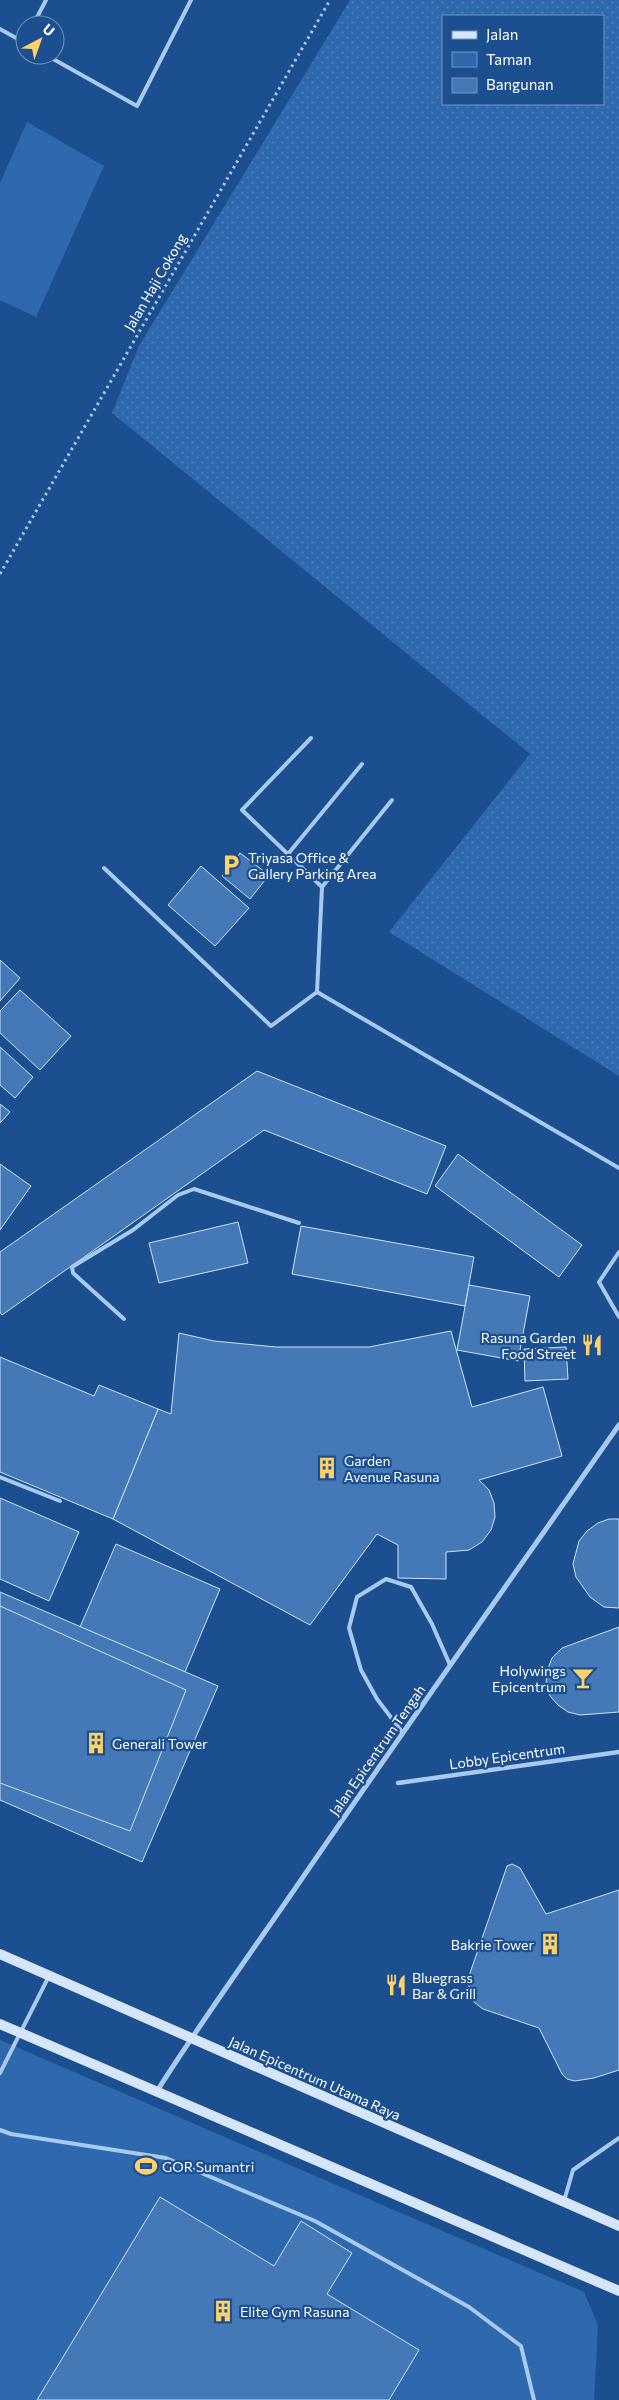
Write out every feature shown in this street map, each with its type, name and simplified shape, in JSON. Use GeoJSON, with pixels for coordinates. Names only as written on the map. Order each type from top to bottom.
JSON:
{"type":"FeatureCollection","features":[{"type":"Feature","properties":{"kind":"main road","name":"Jalan Epicentrum Utama Raya"},"geometry":{"type":"LineString","coordinates":[[0,1954],[619,2226]]}},
{"type":"Feature","properties":{"kind":"main road"},"geometry":{"type":"LineString","coordinates":[[0,2024],[619,2291]]}},
{"type":"Feature","properties":{"kind":"street","name":"Jalan Epicentrum Tengah"},"geometry":{"type":"LineString","coordinates":[[157,2092],[191,2038],[402,1732],[451,1666],[619,1424]]}},
{"type":"Feature","properties":{"kind":"street","name":"Lobby Epicentrum"},"geometry":{"type":"LineString","coordinates":[[398,1783],[619,1752]]}},
{"type":"Feature","properties":{"kind":"lane"},"geometry":{"type":"LineString","coordinates":[[39,15],[46,0]]}},
{"type":"Feature","properties":{"kind":"lane"},"geometry":{"type":"LineString","coordinates":[[64,65],[136,106],[191,0]]}},
{"type":"Feature","properties":{"kind":"lane"},"geometry":{"type":"LineString","coordinates":[[0,29],[15,37]]}},
{"type":"Feature","properties":{"kind":"lane"},"geometry":{"type":"LineString","coordinates":[[311,738],[242,810],[322,887]]}},
{"type":"Feature","properties":{"kind":"lane"},"geometry":{"type":"LineString","coordinates":[[288,854],[362,764]]}},
{"type":"Feature","properties":{"kind":"lane"},"geometry":{"type":"LineString","coordinates":[[317,992],[322,887],[392,800]]}},
{"type":"Feature","properties":{"kind":"lane"},"geometry":{"type":"LineString","coordinates":[[104,868],[272,1026],[317,992]]}},
{"type":"Feature","properties":{"kind":"lane"},"geometry":{"type":"LineString","coordinates":[[317,992],[619,1168]]}},
{"type":"Feature","properties":{"kind":"lane"},"geometry":{"type":"LineString","coordinates":[[124,1319],[73,1273],[72,1267],[133,1230],[178,1195],[194,1189],[299,1223]]}},
{"type":"Feature","properties":{"kind":"lane"},"geometry":{"type":"LineString","coordinates":[[619,1252],[599,1282],[619,1317]]}},
{"type":"Feature","properties":{"kind":"lane"},"geometry":{"type":"LineString","coordinates":[[0,1477],[60,1501]]}},
{"type":"Feature","properties":{"kind":"lane"},"geometry":{"type":"LineString","coordinates":[[402,1732],[377,1699],[361,1670],[349,1628],[357,1597],[386,1579],[411,1587],[432,1624],[451,1666]]}},
{"type":"Feature","properties":{"kind":"lane"},"geometry":{"type":"LineString","coordinates":[[0,2073],[49,1976]]}},
{"type":"Feature","properties":{"kind":"lane"},"geometry":{"type":"LineString","coordinates":[[0,2130],[11,2134],[166,2158],[315,2221],[469,2306],[521,2346],[534,2400]]}},
{"type":"Feature","properties":{"kind":"lane"},"geometry":{"type":"LineString","coordinates":[[563,2201],[573,2170],[619,2138]]}},
{"type":"Feature","properties":{"kind":"path","name":"Jalan Haji Cokong"},"geometry":{"type":"LineString","coordinates":[[0,574],[330,0]]}},
{"type":"Feature","properties":{"kind":"green space"},"geometry":{"type":"Polygon","coordinates":[[[350,0],[619,0],[619,1076],[389,932],[530,754],[112,413],[139,346],[350,0]]]}},
{"type":"Feature","properties":{"kind":"green space"},"geometry":{"type":"Polygon","coordinates":[[[27,122],[104,166],[36,317],[0,300],[0,183],[27,122]]]}},
{"type":"Feature","properties":{"kind":"green space","name":"GOR Sumantri"},"geometry":{"type":"Polygon","coordinates":[[[0,2040],[584,2292],[598,2325],[594,2400],[0,2400],[0,2040]]]}},
{"type":"Feature","properties":{"kind":"building"},"geometry":{"type":"Polygon","coordinates":[[[240,853],[269,875],[250,899],[222,876],[240,853]]]}},
{"type":"Feature","properties":{"kind":"building"},"geometry":{"type":"Polygon","coordinates":[[[201,866],[249,908],[215,946],[168,905],[201,866]]]}},
{"type":"Feature","properties":{"kind":"building"},"geometry":{"type":"Polygon","coordinates":[[[0,960],[20,978],[0,1001],[0,960]]]}},
{"type":"Feature","properties":{"kind":"building"},"geometry":{"type":"Polygon","coordinates":[[[20,990],[71,1036],[40,1070],[0,1033],[0,1011],[20,990]]]}},
{"type":"Feature","properties":{"kind":"building"},"geometry":{"type":"Polygon","coordinates":[[[0,1047],[33,1077],[15,1098],[0,1085],[0,1047]]]}},
{"type":"Feature","properties":{"kind":"building"},"geometry":{"type":"Polygon","coordinates":[[[257,1071],[446,1146],[427,1194],[264,1130],[2,1315],[0,1312],[0,1252],[257,1071]]]}},
{"type":"Feature","properties":{"kind":"building"},"geometry":{"type":"Polygon","coordinates":[[[0,1104],[10,1112],[0,1123],[0,1104]]]}},
{"type":"Feature","properties":{"kind":"building"},"geometry":{"type":"Polygon","coordinates":[[[458,1154],[582,1245],[559,1277],[435,1186],[458,1154]]]}},
{"type":"Feature","properties":{"kind":"building"},"geometry":{"type":"Polygon","coordinates":[[[0,1164],[31,1186],[0,1230],[0,1164]]]}},
{"type":"Feature","properties":{"kind":"building"},"geometry":{"type":"Polygon","coordinates":[[[238,1222],[248,1263],[159,1283],[149,1243],[238,1222]]]}},
{"type":"Feature","properties":{"kind":"building"},"geometry":{"type":"Polygon","coordinates":[[[301,1226],[474,1257],[465,1306],[292,1274],[301,1226]]]}},
{"type":"Feature","properties":{"kind":"building"},"geometry":{"type":"Polygon","coordinates":[[[469,1285],[530,1296],[518,1361],[457,1350],[469,1285]]]}},
{"type":"Feature","properties":{"kind":"building","name":"Garden Avenue Rasuna"},"geometry":{"type":"Polygon","coordinates":[[[451,1331],[472,1407],[543,1387],[562,1456],[479,1480],[489,1490],[494,1503],[495,1517],[491,1530],[482,1542],[469,1550],[446,1552],[446,1579],[398,1578],[398,1545],[377,1534],[310,1625],[113,1519],[158,1409],[171,1414],[179,1333],[214,1341],[276,1347],[369,1347],[451,1331]]]}},
{"type":"Feature","properties":{"kind":"building"},"geometry":{"type":"Polygon","coordinates":[[[566,1347],[568,1379],[525,1381],[524,1349],[566,1347]]]}},
{"type":"Feature","properties":{"kind":"building"},"geometry":{"type":"Polygon","coordinates":[[[0,1357],[94,1396],[99,1385],[158,1409],[113,1519],[0,1472],[0,1357]]]}},
{"type":"Feature","properties":{"kind":"building"},"geometry":{"type":"Polygon","coordinates":[[[0,1498],[79,1532],[49,1601],[0,1579],[0,1498]]]}},
{"type":"Feature","properties":{"kind":"building"},"geometry":{"type":"Polygon","coordinates":[[[609,1519],[619,1519],[619,1608],[604,1607],[590,1597],[576,1577],[573,1564],[579,1541],[587,1531],[598,1523],[609,1519]]]}},
{"type":"Feature","properties":{"kind":"building"},"geometry":{"type":"Polygon","coordinates":[[[116,1544],[220,1589],[185,1672],[80,1627],[116,1544]]]}},
{"type":"Feature","properties":{"kind":"building","name":"Generali Tower"},"geometry":{"type":"Polygon","coordinates":[[[0,1592],[218,1686],[142,1862],[0,1800],[0,1592]]]}},
{"type":"Feature","properties":{"kind":"building","name":"Generali Tower"},"geometry":{"type":"Polygon","coordinates":[[[0,1606],[186,1690],[130,1831],[0,1783],[0,1606]]]}},
{"type":"Feature","properties":{"kind":"building","name":"Holywings Epicentrum"},"geometry":{"type":"Polygon","coordinates":[[[619,1627],[619,1712],[580,1715],[568,1712],[550,1696],[546,1685],[547,1671],[552,1658],[562,1648],[619,1627]]]}},
{"type":"Feature","properties":{"kind":"building","name":"Bakrie Tower"},"geometry":{"type":"Polygon","coordinates":[[[512,1864],[520,1868],[546,1914],[619,1890],[619,2070],[594,2078],[575,2081],[567,2079],[562,2074],[539,2028],[483,2009],[474,2002],[468,1983],[470,1973],[507,1866],[512,1864]]]}},
{"type":"Feature","properties":{"kind":"building","name":"Elite Gym Rasuna"},"geometry":{"type":"Polygon","coordinates":[[[160,2197],[274,2266],[301,2221],[352,2253],[327,2294],[419,2350],[389,2400],[37,2400],[160,2197]]]}},
{"type":"Feature","properties":{"kind":"place","name":"Triyasa Office & Gallery Parking Area"},"geometry":{"type":"Point","coordinates":[231,865]}},
{"type":"Feature","properties":{"kind":"place","name":"Rasuna Garden Food Street"},"geometry":{"type":"Point","coordinates":[592,1345]}},
{"type":"Feature","properties":{"kind":"place","name":"Garden Avenue Rasuna"},"geometry":{"type":"Point","coordinates":[327,1468]}},
{"type":"Feature","properties":{"kind":"place","name":"Holywings Epicentrum"},"geometry":{"type":"Point","coordinates":[583,1678]}},
{"type":"Feature","properties":{"kind":"place","name":"Generali Tower"},"geometry":{"type":"Point","coordinates":[96,1743]}},
{"type":"Feature","properties":{"kind":"place","name":"Bakrie Tower"},"geometry":{"type":"Point","coordinates":[550,1944]}},
{"type":"Feature","properties":{"kind":"place","name":"Bluegrass Bar & Grill"},"geometry":{"type":"Point","coordinates":[396,1985]}},
{"type":"Feature","properties":{"kind":"place","name":"GOR Sumantri"},"geometry":{"type":"Point","coordinates":[146,2166]}},
{"type":"Feature","properties":{"kind":"place","name":"Elite Gym Rasuna"},"geometry":{"type":"Point","coordinates":[223,2311]}}]}
